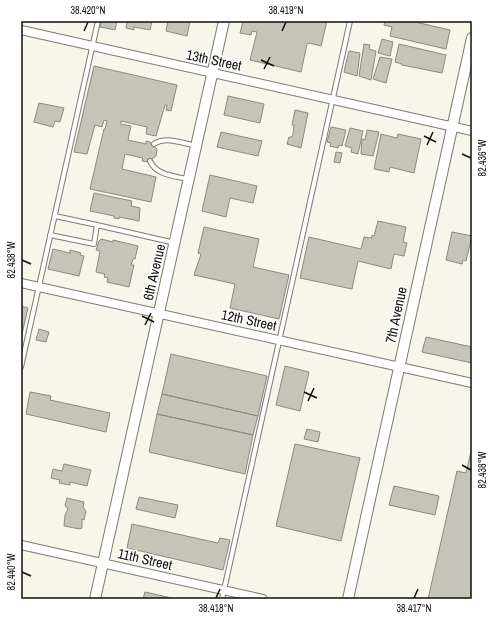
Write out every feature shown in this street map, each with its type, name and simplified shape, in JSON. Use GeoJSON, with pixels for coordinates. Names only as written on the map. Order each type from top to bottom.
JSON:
{"type":"FeatureCollection","features":[{"type":"Feature","properties":{"kind":"street","name":"6th Avenue"},"geometry":{"type":"LineString","coordinates":[[95,599],[224,21]]}},
{"type":"Feature","properties":{"kind":"street","name":"13th Street"},"geometry":{"type":"LineString","coordinates":[[21,30],[472,131]]}},
{"type":"Feature","properties":{"kind":"street","name":"7th Avenue"},"geometry":{"type":"LineString","coordinates":[[348,599],[472,38]]}},
{"type":"Feature","properties":{"kind":"street","name":"12th Street"},"geometry":{"type":"LineString","coordinates":[[21,283],[472,383]]}},
{"type":"Feature","properties":{"kind":"street","name":"11th Street"},"geometry":{"type":"LineString","coordinates":[[21,545],[263,599]]}},
{"type":"Feature","properties":{"kind":"lane"},"geometry":{"type":"LineString","coordinates":[[21,367],[98,21]]}},
{"type":"Feature","properties":{"kind":"lane"},"geometry":{"type":"LineString","coordinates":[[222,599],[350,21]]}},
{"type":"Feature","properties":{"kind":"lane"},"geometry":{"type":"LineString","coordinates":[[154,144],[167,140],[196,146]]}},
{"type":"Feature","properties":{"kind":"lane"},"geometry":{"type":"LineString","coordinates":[[150,161],[153,167],[160,172],[189,179]]}},
{"type":"Feature","properties":{"kind":"lane"},"geometry":{"type":"LineString","coordinates":[[54,216],[175,242]]}},
{"type":"Feature","properties":{"kind":"lane"},"geometry":{"type":"LineString","coordinates":[[50,234],[94,244],[97,225]]}},
{"type":"Feature","properties":{"kind":"building"},"geometry":{"type":"Polygon","coordinates":[[[101,21],[117,21],[115,30],[100,27],[101,21]]]}},
{"type":"Feature","properties":{"kind":"building"},"geometry":{"type":"Polygon","coordinates":[[[127,21],[152,21],[150,30],[134,27],[134,30],[126,28],[127,21]]]}},
{"type":"Feature","properties":{"kind":"building"},"geometry":{"type":"Polygon","coordinates":[[[168,21],[190,21],[187,36],[166,31],[168,21]]]}},
{"type":"Feature","properties":{"kind":"building"},"geometry":{"type":"Polygon","coordinates":[[[243,21],[327,21],[321,46],[309,43],[307,44],[301,72],[250,60],[257,32],[252,31],[251,35],[240,33],[243,21]]]}},
{"type":"Feature","properties":{"kind":"building"},"geometry":{"type":"Polygon","coordinates":[[[385,21],[411,21],[450,30],[446,49],[390,36],[392,27],[384,25],[385,21]]]}},
{"type":"Feature","properties":{"kind":"building"},"geometry":{"type":"Polygon","coordinates":[[[382,39],[393,42],[390,56],[378,53],[382,39]]]}},
{"type":"Feature","properties":{"kind":"building"},"geometry":{"type":"Polygon","coordinates":[[[364,44],[370,45],[369,49],[376,51],[371,80],[359,76],[364,44]]]}},
{"type":"Feature","properties":{"kind":"building"},"geometry":{"type":"Polygon","coordinates":[[[399,44],[446,55],[442,73],[402,65],[395,62],[399,44]]]}},
{"type":"Feature","properties":{"kind":"building"},"geometry":{"type":"Polygon","coordinates":[[[349,51],[360,53],[357,76],[344,72],[349,51]]]}},
{"type":"Feature","properties":{"kind":"building"},"geometry":{"type":"Polygon","coordinates":[[[380,57],[392,59],[386,83],[373,79],[380,57]]]}},
{"type":"Feature","properties":{"kind":"building"},"geometry":{"type":"Polygon","coordinates":[[[94,66],[177,85],[171,111],[166,110],[167,105],[165,105],[156,136],[146,134],[147,127],[121,121],[121,124],[131,126],[128,140],[146,144],[146,141],[150,142],[157,149],[156,156],[148,162],[142,161],[143,158],[125,154],[122,169],[156,177],[151,202],[90,189],[107,121],[104,120],[102,127],[95,125],[87,154],[74,152],[94,66]]]}},
{"type":"Feature","properties":{"kind":"building"},"geometry":{"type":"Polygon","coordinates":[[[228,96],[264,104],[260,123],[224,115],[228,96]]]}},
{"type":"Feature","properties":{"kind":"building"},"geometry":{"type":"Polygon","coordinates":[[[39,103],[64,108],[60,122],[55,121],[53,127],[34,122],[39,103]]]}},
{"type":"Feature","properties":{"kind":"building"},"geometry":{"type":"Polygon","coordinates":[[[295,110],[308,113],[301,148],[287,144],[289,137],[292,137],[293,134],[294,125],[292,125],[295,110]]]}},
{"type":"Feature","properties":{"kind":"building"},"geometry":{"type":"Polygon","coordinates":[[[331,127],[346,130],[342,146],[339,145],[338,148],[330,146],[331,143],[327,142],[331,127]]]}},
{"type":"Feature","properties":{"kind":"building"},"geometry":{"type":"Polygon","coordinates":[[[350,128],[363,131],[358,154],[351,152],[352,148],[345,146],[350,128]]]}},
{"type":"Feature","properties":{"kind":"building"},"geometry":{"type":"Polygon","coordinates":[[[367,130],[379,132],[373,156],[361,154],[362,139],[365,140],[367,130]]]}},
{"type":"Feature","properties":{"kind":"building"},"geometry":{"type":"Polygon","coordinates":[[[221,132],[262,141],[258,156],[217,147],[221,132]]]}},
{"type":"Feature","properties":{"kind":"building"},"geometry":{"type":"Polygon","coordinates":[[[381,134],[397,138],[398,134],[421,139],[414,173],[390,167],[389,172],[374,169],[381,134]]]}},
{"type":"Feature","properties":{"kind":"building"},"geometry":{"type":"Polygon","coordinates":[[[336,152],[342,153],[340,163],[334,162],[336,152]]]}},
{"type":"Feature","properties":{"kind":"building"},"geometry":{"type":"Polygon","coordinates":[[[210,175],[257,186],[253,203],[230,198],[226,217],[202,211],[210,175]]]}},
{"type":"Feature","properties":{"kind":"building"},"geometry":{"type":"Polygon","coordinates":[[[94,193],[132,201],[131,206],[140,208],[139,221],[119,217],[119,219],[114,218],[114,216],[90,211],[94,193]]]}},
{"type":"Feature","properties":{"kind":"building"},"geometry":{"type":"Polygon","coordinates":[[[378,221],[406,227],[403,242],[407,243],[404,256],[394,254],[391,269],[358,261],[352,289],[300,278],[309,237],[361,249],[364,237],[372,238],[372,235],[374,236],[378,221]]]}},
{"type":"Feature","properties":{"kind":"building"},"geometry":{"type":"Polygon","coordinates":[[[204,227],[259,239],[253,267],[289,275],[279,319],[230,308],[235,284],[194,275],[201,254],[198,253],[204,227]]]}},
{"type":"Feature","properties":{"kind":"building"},"geometry":{"type":"Polygon","coordinates":[[[452,232],[472,236],[466,261],[463,260],[462,264],[446,260],[452,232]]]}},
{"type":"Feature","properties":{"kind":"building"},"geometry":{"type":"Polygon","coordinates":[[[101,239],[113,242],[113,240],[138,246],[135,259],[133,259],[131,265],[134,265],[129,287],[107,282],[108,278],[104,277],[105,274],[96,272],[100,251],[96,250],[101,239]]]}},
{"type":"Feature","properties":{"kind":"building"},"geometry":{"type":"Polygon","coordinates":[[[53,249],[70,253],[70,250],[81,253],[80,255],[84,256],[79,276],[48,269],[53,249]]]}},
{"type":"Feature","properties":{"kind":"building"},"geometry":{"type":"Polygon","coordinates":[[[21,306],[28,308],[21,338],[21,306]]]}},
{"type":"Feature","properties":{"kind":"building"},"geometry":{"type":"Polygon","coordinates":[[[39,329],[49,332],[46,342],[36,340],[39,329]]]}},
{"type":"Feature","properties":{"kind":"building"},"geometry":{"type":"Polygon","coordinates":[[[426,337],[472,347],[472,363],[422,352],[426,337]]]}},
{"type":"Feature","properties":{"kind":"building"},"geometry":{"type":"Polygon","coordinates":[[[171,354],[267,376],[258,416],[162,394],[171,354]]]}},
{"type":"Feature","properties":{"kind":"building"},"geometry":{"type":"Polygon","coordinates":[[[285,366],[309,372],[300,411],[276,405],[285,366]]]}},
{"type":"Feature","properties":{"kind":"building"},"geometry":{"type":"Polygon","coordinates":[[[30,392],[51,396],[50,400],[110,413],[106,432],[26,414],[30,392]]]}},
{"type":"Feature","properties":{"kind":"building"},"geometry":{"type":"Polygon","coordinates":[[[162,394],[258,416],[253,435],[157,414],[162,394]]]}},
{"type":"Feature","properties":{"kind":"building"},"geometry":{"type":"Polygon","coordinates":[[[157,414],[253,435],[245,474],[149,452],[157,414]]]}},
{"type":"Feature","properties":{"kind":"building"},"geometry":{"type":"Polygon","coordinates":[[[307,429],[320,432],[318,442],[304,439],[307,429]]]}},
{"type":"Feature","properties":{"kind":"building"},"geometry":{"type":"Polygon","coordinates":[[[295,444],[360,458],[341,541],[276,526],[295,444]]]}},
{"type":"Feature","properties":{"kind":"building"},"geometry":{"type":"Polygon","coordinates":[[[472,447],[472,599],[428,599],[457,471],[466,473],[472,447]]]}},
{"type":"Feature","properties":{"kind":"building"},"geometry":{"type":"Polygon","coordinates":[[[64,464],[91,470],[87,486],[70,482],[70,485],[59,483],[60,480],[51,478],[53,469],[62,471],[64,464]]]}},
{"type":"Feature","properties":{"kind":"building"},"geometry":{"type":"Polygon","coordinates":[[[394,486],[439,496],[435,515],[389,505],[394,486]]]}},
{"type":"Feature","properties":{"kind":"building"},"geometry":{"type":"Polygon","coordinates":[[[139,497],[178,505],[175,518],[136,509],[139,497]]]}},
{"type":"Feature","properties":{"kind":"building"},"geometry":{"type":"Polygon","coordinates":[[[67,498],[84,502],[83,507],[86,511],[84,520],[82,519],[82,528],[80,529],[64,526],[65,515],[68,509],[65,506],[67,498]]]}},
{"type":"Feature","properties":{"kind":"building"},"geometry":{"type":"Polygon","coordinates":[[[132,524],[218,543],[220,538],[230,540],[223,570],[127,548],[132,524]]]}},
{"type":"Feature","properties":{"kind":"building"},"geometry":{"type":"Polygon","coordinates":[[[145,592],[176,599],[143,599],[145,592]]]}}]}
